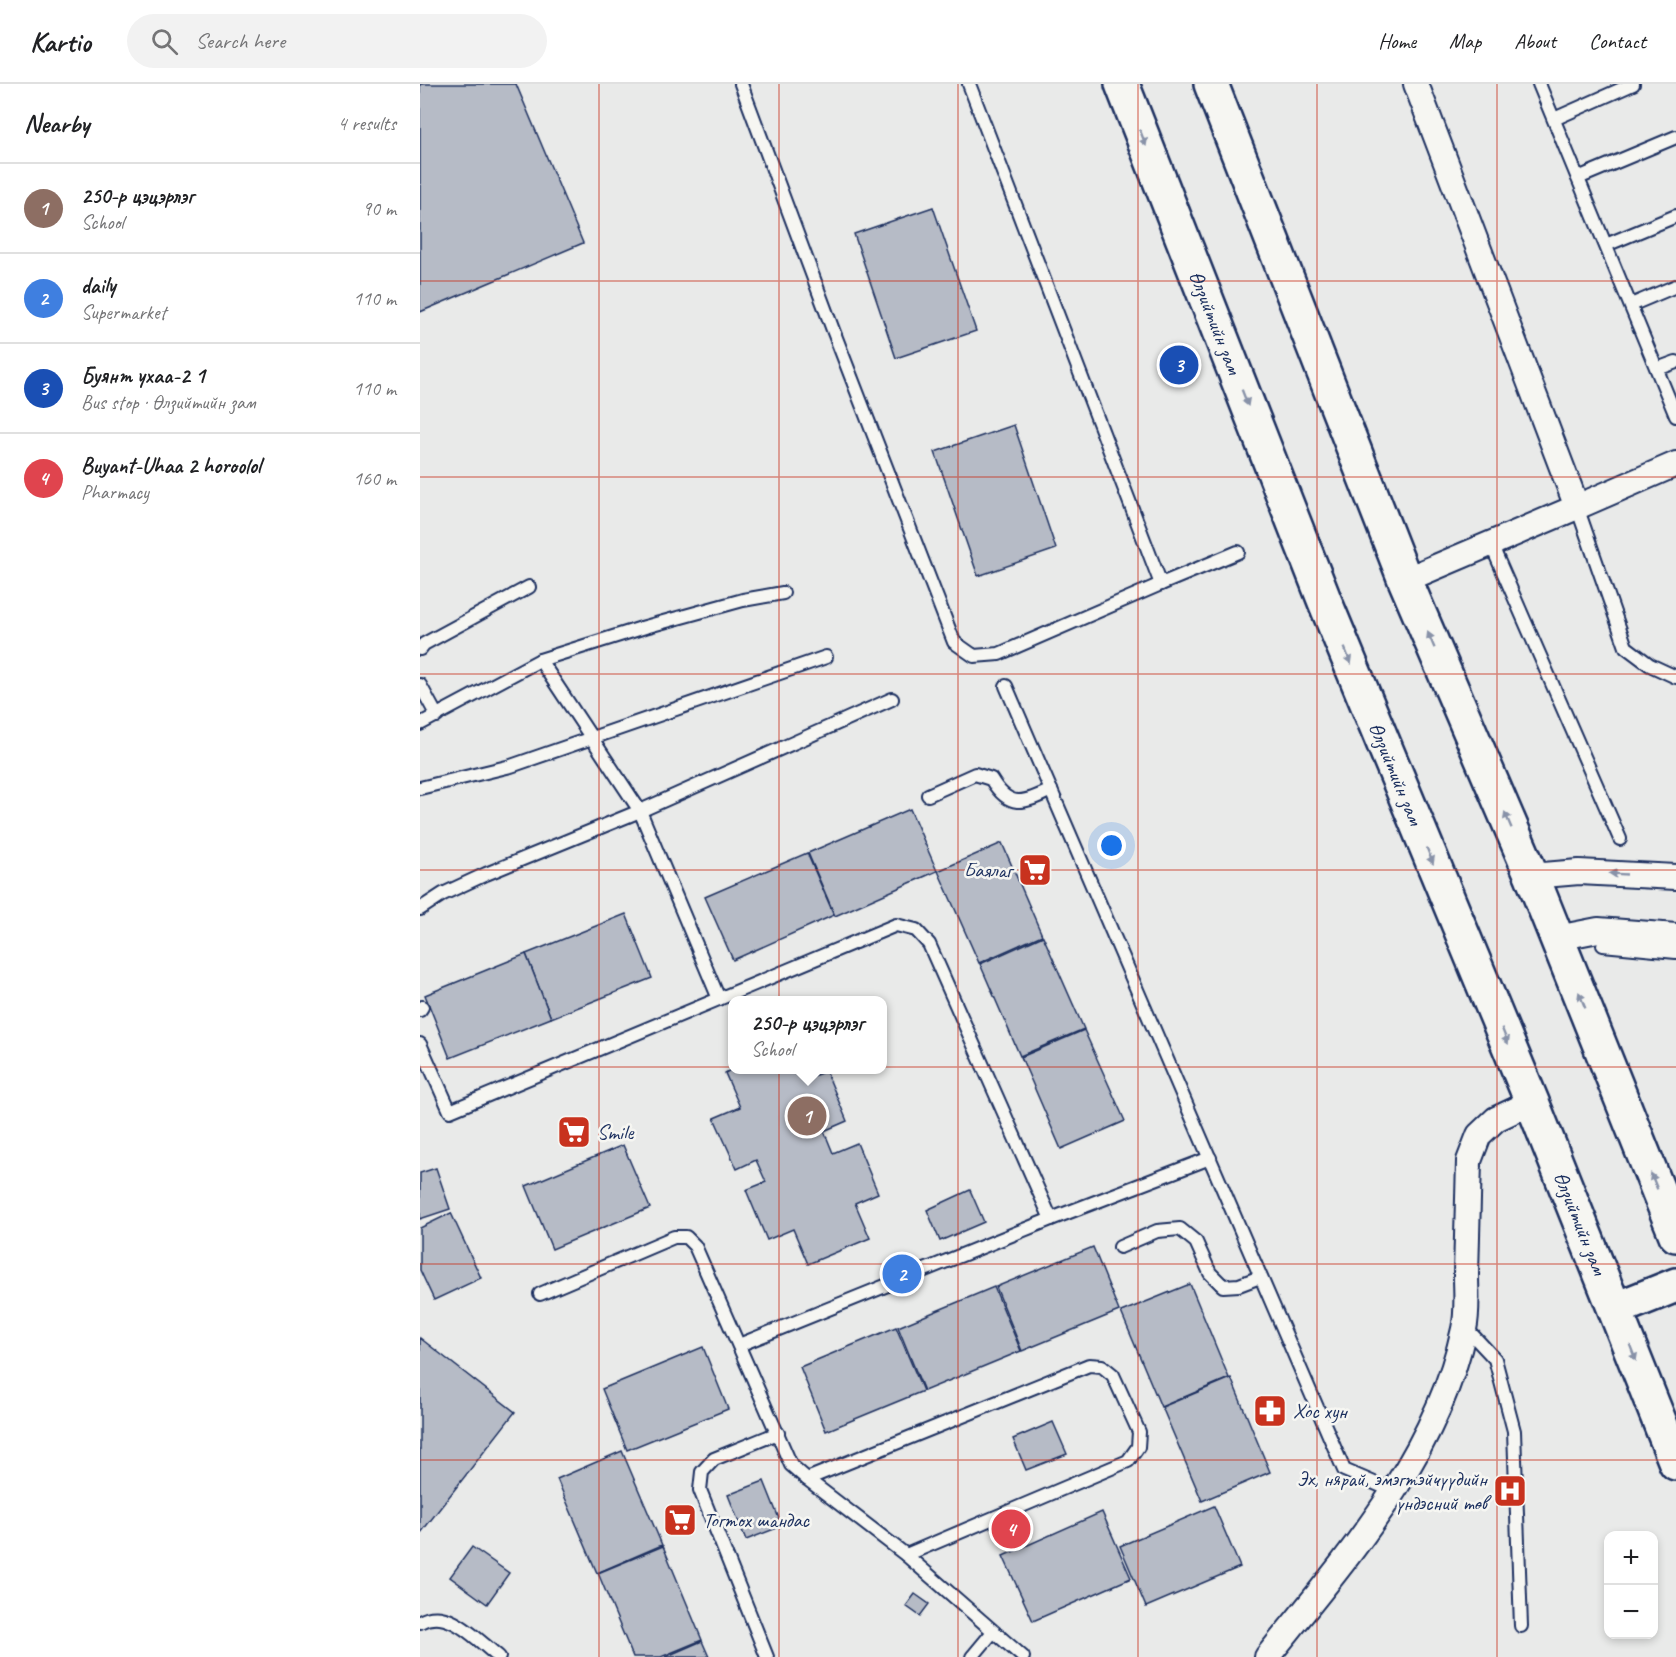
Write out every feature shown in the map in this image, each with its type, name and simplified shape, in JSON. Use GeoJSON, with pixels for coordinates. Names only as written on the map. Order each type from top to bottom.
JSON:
{"type":"FeatureCollection","features":[{"type":"Feature","properties":{"kind":"highway","name":"Өлзийтийн зам"},"geometry":{"type":"LineString","coordinates":[[1122,84],[1321,591],[1532,1102],[1676,1463]]}},
{"type":"Feature","properties":{"kind":"highway"},"geometry":{"type":"LineString","coordinates":[[1211,84],[1405,580],[1532,876],[1676,1235]]}},
{"type":"Feature","properties":{"kind":"highway"},"geometry":{"type":"LineString","coordinates":[[1616,1309],[1676,1285]]}},
{"type":"Feature","properties":{"kind":"street"},"geometry":{"type":"LineString","coordinates":[[1416,84],[1577,507]]}},
{"type":"Feature","properties":{"kind":"street"},"geometry":{"type":"LineString","coordinates":[[1405,580],[1676,464]]}},
{"type":"Feature","properties":{"kind":"street"},"geometry":{"type":"LineString","coordinates":[[1532,876],[1579,872],[1676,877]]}},
{"type":"Feature","properties":{"kind":"street"},"geometry":{"type":"LineString","coordinates":[[1557,938],[1598,930],[1676,936]]}},
{"type":"Feature","properties":{"kind":"street"},"geometry":{"type":"LineString","coordinates":[[1267,1657],[1327,1582],[1393,1491],[1427,1432],[1452,1373],[1465,1327],[1469,1161],[1479,1135],[1496,1119],[1532,1102]]}},
{"type":"Feature","properties":{"kind":"lane"},"geometry":{"type":"LineString","coordinates":[[741,84],[954,642],[974,656],[999,654],[1238,552]]}},
{"type":"Feature","properties":{"kind":"lane"},"geometry":{"type":"LineString","coordinates":[[969,84],[1161,584]]}},
{"type":"Feature","properties":{"kind":"lane"},"geometry":{"type":"LineString","coordinates":[[1539,84],[1676,416]]}},
{"type":"Feature","properties":{"kind":"lane"},"geometry":{"type":"LineString","coordinates":[[1554,119],[1634,84]]}},
{"type":"Feature","properties":{"kind":"lane"},"geometry":{"type":"LineString","coordinates":[[1578,178],[1676,137]]}},
{"type":"Feature","properties":{"kind":"lane"},"geometry":{"type":"LineString","coordinates":[[1606,246],[1676,216]]}},
{"type":"Feature","properties":{"kind":"lane"},"geometry":{"type":"LineString","coordinates":[[1630,305],[1676,286]]}},
{"type":"Feature","properties":{"kind":"lane"},"geometry":{"type":"LineString","coordinates":[[1657,369],[1676,362]]}},
{"type":"Feature","properties":{"kind":"lane"},"geometry":{"type":"LineString","coordinates":[[1577,507],[1626,647],[1650,665],[1676,677]]}},
{"type":"Feature","properties":{"kind":"lane"},"geometry":{"type":"LineString","coordinates":[[1491,544],[1620,839]]}},
{"type":"Feature","properties":{"kind":"lane"},"geometry":{"type":"LineString","coordinates":[[420,649],[424,644],[529,587]]}},
{"type":"Feature","properties":{"kind":"lane"},"geometry":{"type":"LineString","coordinates":[[420,724],[540,660],[742,600],[783,593]]}},
{"type":"Feature","properties":{"kind":"lane"},"geometry":{"type":"LineString","coordinates":[[420,788],[511,766],[826,657]]}},
{"type":"Feature","properties":{"kind":"lane"},"geometry":{"type":"LineString","coordinates":[[540,660],[640,812],[719,999]]}},
{"type":"Feature","properties":{"kind":"lane"},"geometry":{"type":"LineString","coordinates":[[420,685],[437,716]]}},
{"type":"Feature","properties":{"kind":"lane"},"geometry":{"type":"LineString","coordinates":[[1006,686],[1344,1470],[1393,1491]]}},
{"type":"Feature","properties":{"kind":"lane"},"geometry":{"type":"LineString","coordinates":[[420,909],[443,894],[486,874],[640,812],[892,699]]}},
{"type":"Feature","properties":{"kind":"lane"},"geometry":{"type":"LineString","coordinates":[[928,795],[975,774],[991,779],[999,793],[1013,802],[1029,801],[1051,790]]}},
{"type":"Feature","properties":{"kind":"lane"},"geometry":{"type":"LineString","coordinates":[[420,1044],[450,1112],[896,925],[916,930],[929,944],[1051,1219]]}},
{"type":"Feature","properties":{"kind":"lane"},"geometry":{"type":"LineString","coordinates":[[1604,945],[1676,952]]}},
{"type":"Feature","properties":{"kind":"lane"},"geometry":{"type":"LineString","coordinates":[[739,1345],[1051,1219],[1210,1158]]}},
{"type":"Feature","properties":{"kind":"lane"},"geometry":{"type":"LineString","coordinates":[[1120,1246],[1157,1231],[1180,1229],[1196,1242],[1210,1273],[1223,1286],[1239,1285],[1260,1277]]}},
{"type":"Feature","properties":{"kind":"lane"},"geometry":{"type":"LineString","coordinates":[[540,1294],[674,1237],[686,1237],[695,1246],[791,1465],[906,1556],[992,1633],[1023,1657]]}},
{"type":"Feature","properties":{"kind":"lane"},"geometry":{"type":"LineString","coordinates":[[1465,1327],[1496,1359],[1514,1431],[1521,1626]]}},
{"type":"Feature","properties":{"kind":"lane"},"geometry":{"type":"LineString","coordinates":[[807,1479],[1089,1365],[1102,1366],[1113,1375],[1139,1432],[1138,1447],[1128,1461],[906,1556]]}},
{"type":"Feature","properties":{"kind":"lane"},"geometry":{"type":"LineString","coordinates":[[767,1657],[700,1490],[702,1472],[714,1459],[778,1433]]}},
{"type":"Feature","properties":{"kind":"lane"},"geometry":{"type":"LineString","coordinates":[[420,1622],[428,1617],[450,1619],[499,1657]]}},
{"type":"Feature","properties":{"kind":"lane"},"geometry":{"type":"LineString","coordinates":[[972,1657],[992,1633]]}},
{"type":"Feature","properties":{"kind":"building"},"geometry":{"type":"Polygon","coordinates":[[[420,84],[516,84],[583,243],[420,312],[420,84]]]}},
{"type":"Feature","properties":{"kind":"building"},"geometry":{"type":"Polygon","coordinates":[[[933,207],[976,331],[896,358],[854,234],[933,207]]]}},
{"type":"Feature","properties":{"kind":"building"},"geometry":{"type":"Polygon","coordinates":[[[1014,425],[1056,549],[978,576],[935,452],[1014,425]]]}},
{"type":"Feature","properties":{"kind":"building"},"geometry":{"type":"Polygon","coordinates":[[[910,809],[937,871],[835,916],[808,853],[910,809]]]}},
{"type":"Feature","properties":{"kind":"building"},"geometry":{"type":"Polygon","coordinates":[[[1002,843],[1042,935],[979,963],[938,871],[1002,843]]]}},
{"type":"Feature","properties":{"kind":"building"},"geometry":{"type":"Polygon","coordinates":[[[807,853],[834,915],[733,960],[705,897],[807,853]]]}},
{"type":"Feature","properties":{"kind":"building"},"geometry":{"type":"Polygon","coordinates":[[[626,914],[652,978],[551,1018],[526,954],[626,914]]]}},
{"type":"Feature","properties":{"kind":"building"},"geometry":{"type":"Polygon","coordinates":[[[1043,936],[1084,1029],[1020,1056],[980,964],[1043,936]]]}},
{"type":"Feature","properties":{"kind":"building"},"geometry":{"type":"Polygon","coordinates":[[[526,954],[551,1018],[450,1058],[425,995],[526,954]]]}},
{"type":"Feature","properties":{"kind":"building"},"geometry":{"type":"Polygon","coordinates":[[[1084,1030],[1125,1121],[1061,1149],[1021,1057],[1084,1030]]]}},
{"type":"Feature","properties":{"kind":"building"},"geometry":{"type":"Polygon","coordinates":[[[725,1073],[800,1074],[803,1080],[818,1074],[827,1074],[847,1121],[824,1131],[833,1153],[857,1143],[878,1193],[855,1203],[870,1238],[808,1264],[793,1229],[767,1240],[746,1190],[766,1182],[756,1160],[737,1169],[714,1118],[740,1107],[725,1073]]]}},
{"type":"Feature","properties":{"kind":"building"},"geometry":{"type":"Polygon","coordinates":[[[623,1145],[650,1208],[552,1249],[526,1186],[623,1145]]]}},
{"type":"Feature","properties":{"kind":"building"},"geometry":{"type":"Polygon","coordinates":[[[436,1168],[450,1209],[420,1219],[420,1173],[436,1168]]]}},
{"type":"Feature","properties":{"kind":"building"},"geometry":{"type":"Polygon","coordinates":[[[970,1190],[984,1222],[940,1241],[927,1210],[970,1190]]]}},
{"type":"Feature","properties":{"kind":"building"},"geometry":{"type":"Polygon","coordinates":[[[451,1213],[481,1278],[434,1300],[420,1270],[420,1228],[451,1213]]]}},
{"type":"Feature","properties":{"kind":"building"},"geometry":{"type":"Polygon","coordinates":[[[1093,1247],[1119,1311],[1022,1351],[996,1287],[1093,1247]]]}},
{"type":"Feature","properties":{"kind":"building"},"geometry":{"type":"Polygon","coordinates":[[[1190,1284],[1229,1378],[1161,1407],[1121,1312],[1190,1284]]]}},
{"type":"Feature","properties":{"kind":"building"},"geometry":{"type":"Polygon","coordinates":[[[994,1287],[1021,1351],[924,1391],[898,1327],[994,1287]]]}},
{"type":"Feature","properties":{"kind":"building"},"geometry":{"type":"Polygon","coordinates":[[[896,1327],[923,1391],[826,1431],[800,1367],[896,1327]]]}},
{"type":"Feature","properties":{"kind":"building"},"geometry":{"type":"Polygon","coordinates":[[[420,1338],[515,1412],[420,1534],[420,1338]]]}},
{"type":"Feature","properties":{"kind":"building"},"geometry":{"type":"Polygon","coordinates":[[[703,1347],[728,1409],[627,1450],[602,1389],[703,1347]]]}},
{"type":"Feature","properties":{"kind":"building"},"geometry":{"type":"Polygon","coordinates":[[[1231,1378],[1270,1472],[1202,1501],[1162,1407],[1231,1378]]]}},
{"type":"Feature","properties":{"kind":"building"},"geometry":{"type":"Polygon","coordinates":[[[1053,1422],[1067,1454],[1026,1470],[1013,1439],[1053,1422]]]}},
{"type":"Feature","properties":{"kind":"building"},"geometry":{"type":"Polygon","coordinates":[[[622,1451],[662,1545],[597,1573],[557,1479],[622,1451]]]}},
{"type":"Feature","properties":{"kind":"building"},"geometry":{"type":"Polygon","coordinates":[[[764,1481],[782,1526],[746,1540],[728,1495],[764,1481]]]}},
{"type":"Feature","properties":{"kind":"building"},"geometry":{"type":"Polygon","coordinates":[[[1214,1506],[1240,1567],[1146,1607],[1120,1546],[1214,1506]]]}},
{"type":"Feature","properties":{"kind":"building"},"geometry":{"type":"Polygon","coordinates":[[[1102,1512],[1131,1578],[1033,1621],[1003,1556],[1102,1512]]]}},
{"type":"Feature","properties":{"kind":"building"},"geometry":{"type":"Polygon","coordinates":[[[663,1546],[702,1640],[661,1657],[633,1657],[598,1573],[663,1546]]]}},
{"type":"Feature","properties":{"kind":"building"},"geometry":{"type":"Polygon","coordinates":[[[472,1547],[509,1573],[487,1604],[450,1577],[472,1547]]]}},
{"type":"Feature","properties":{"kind":"building"},"geometry":{"type":"Polygon","coordinates":[[[915,1594],[929,1604],[920,1616],[906,1606],[915,1594]]]}},
{"type":"Feature","properties":{"kind":"building"},"geometry":{"type":"Polygon","coordinates":[[[702,1641],[709,1657],[665,1657],[702,1641]]]}},
{"type":"Feature","properties":{"kind":"place","name":"Буянт ухаа-2 1"},"geometry":{"type":"Point","coordinates":[1179,365]}},
{"type":"Feature","properties":{"kind":"place","name":"Баялаг"},"geometry":{"type":"Point","coordinates":[1035,870]}},
{"type":"Feature","properties":{"kind":"place","name":"250-р цэцэрлэг"},"geometry":{"type":"Point","coordinates":[807,1116]}},
{"type":"Feature","properties":{"kind":"place","name":"Smile"},"geometry":{"type":"Point","coordinates":[574,1132]}},
{"type":"Feature","properties":{"kind":"place","name":"daily"},"geometry":{"type":"Point","coordinates":[902,1274]}},
{"type":"Feature","properties":{"kind":"place","name":"Хос хун"},"geometry":{"type":"Point","coordinates":[1270,1411]}},
{"type":"Feature","properties":{"kind":"place","name":"Эх, нярай, эмэгтэйчүүдийн үндэсний төв"},"geometry":{"type":"Point","coordinates":[1510,1491]}},
{"type":"Feature","properties":{"kind":"place","name":"Тогтох шандас"},"geometry":{"type":"Point","coordinates":[680,1520]}},
{"type":"Feature","properties":{"kind":"place","name":"Buyant-Uhaa 2 horoolol"},"geometry":{"type":"Point","coordinates":[1011,1529]}}]}
